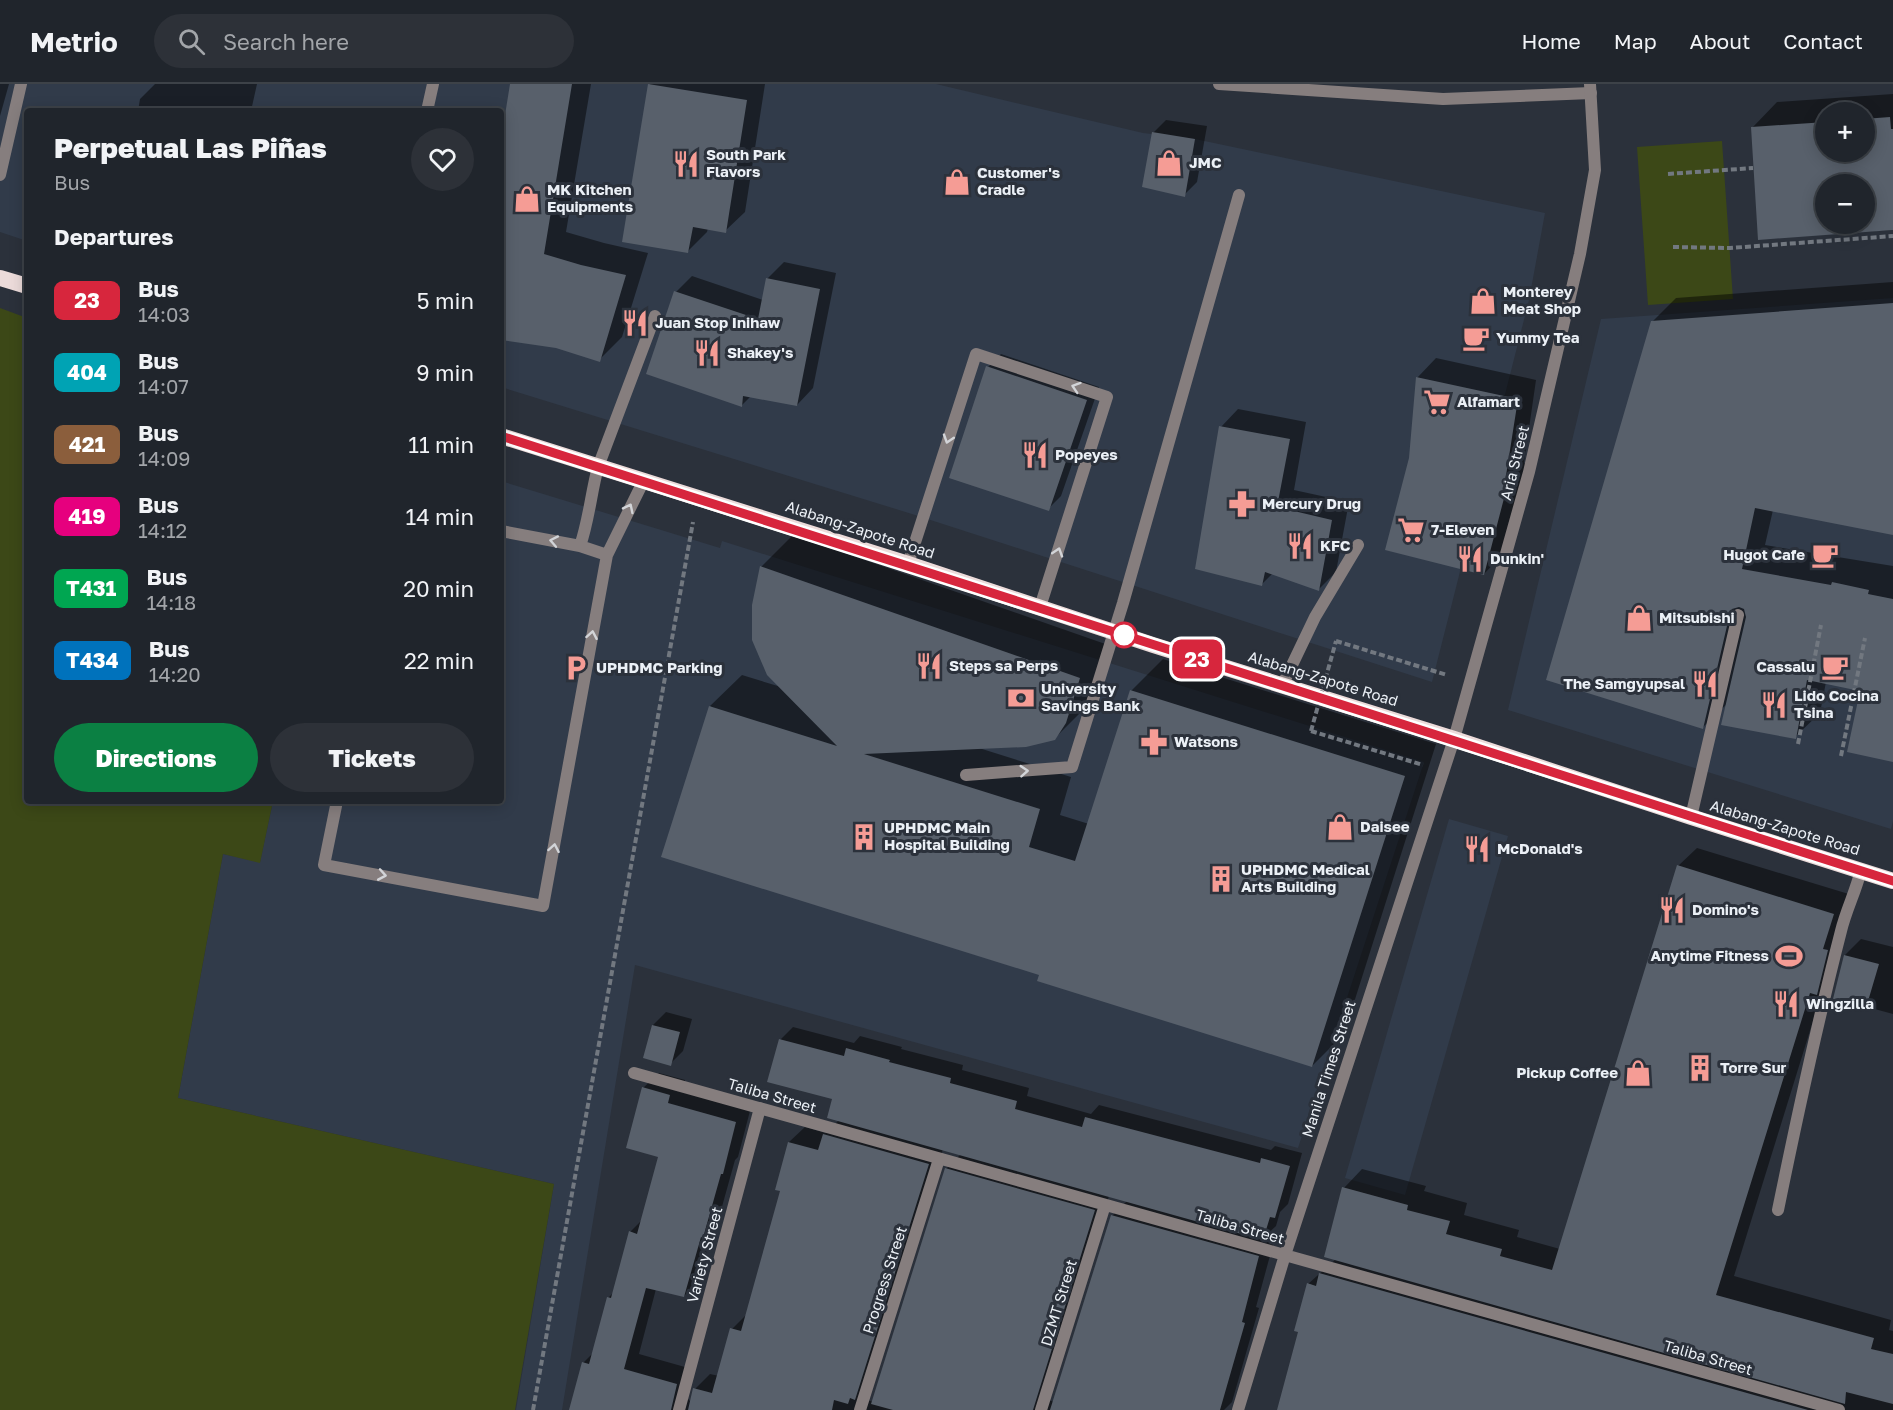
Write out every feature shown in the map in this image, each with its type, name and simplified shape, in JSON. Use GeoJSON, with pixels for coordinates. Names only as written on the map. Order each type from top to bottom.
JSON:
{"type":"FeatureCollection","features":[{"type":"Feature","properties":{"kind":"highway"},"geometry":{"type":"LineString","coordinates":[[0,278],[24,285]]}},
{"type":"Feature","properties":{"kind":"highway","name":"Alabang-Zapote Road"},"geometry":{"type":"LineString","coordinates":[[504,437],[908,564],[1893,881]]}},
{"type":"Feature","properties":{"kind":"street"},"geometry":{"type":"LineString","coordinates":[[0,175],[21,84]]}},
{"type":"Feature","properties":{"kind":"street"},"geometry":{"type":"LineString","coordinates":[[428,108],[433,84]]}},
{"type":"Feature","properties":{"kind":"street"},"geometry":{"type":"LineString","coordinates":[[1219,84],[1443,99],[1591,89]]}},
{"type":"Feature","properties":{"kind":"street","name":"Aria Street"},"geometry":{"type":"LineString","coordinates":[[1454,739],[1529,472],[1580,254],[1595,170],[1591,89]]}},
{"type":"Feature","properties":{"kind":"street"},"geometry":{"type":"LineString","coordinates":[[966,775],[1072,767],[1114,632],[1239,195]]}},
{"type":"Feature","properties":{"kind":"street"},"geometry":{"type":"LineString","coordinates":[[580,546],[586,529],[598,467],[656,316]]}},
{"type":"Feature","properties":{"kind":"street"},"geometry":{"type":"LineString","coordinates":[[908,564],[976,354],[1107,397],[1040,607]]}},
{"type":"Feature","properties":{"kind":"street"},"geometry":{"type":"LineString","coordinates":[[336,804],[324,865],[543,906],[607,555],[644,480]]}},
{"type":"Feature","properties":{"kind":"street"},"geometry":{"type":"LineString","coordinates":[[504,532],[580,546],[607,555]]}},
{"type":"Feature","properties":{"kind":"street"},"geometry":{"type":"LineString","coordinates":[[1282,686],[1315,617],[1358,545]]}},
{"type":"Feature","properties":{"kind":"street"},"geometry":{"type":"LineString","coordinates":[[1691,817],[1738,615]]}},
{"type":"Feature","properties":{"kind":"street","name":"Manila Times Street"},"geometry":{"type":"LineString","coordinates":[[1238,1410],[1285,1255],[1454,739]]}},
{"type":"Feature","properties":{"kind":"street"},"geometry":{"type":"LineString","coordinates":[[1778,1210],[1818,1022],[1845,916],[1857,889],[1861,870]]}},
{"type":"Feature","properties":{"kind":"street","name":"Taliba Street"},"geometry":{"type":"LineString","coordinates":[[634,1073],[1839,1410]]}},
{"type":"Feature","properties":{"kind":"street","name":"Variety Street"},"geometry":{"type":"LineString","coordinates":[[679,1410],[760,1108]]}},
{"type":"Feature","properties":{"kind":"street","name":"Progress Street"},"geometry":{"type":"LineString","coordinates":[[860,1410],[939,1159]]}},
{"type":"Feature","properties":{"kind":"street","name":"DZMT Street"},"geometry":{"type":"LineString","coordinates":[[1041,1410],[1105,1205]]}},
{"type":"Feature","properties":{"kind":"path"},"geometry":{"type":"LineString","coordinates":[[1668,174],[1753,168]]}},
{"type":"Feature","properties":{"kind":"path"},"geometry":{"type":"LineString","coordinates":[[1673,246],[1730,248],[1893,236]]}},
{"type":"Feature","properties":{"kind":"path"},"geometry":{"type":"LineString","coordinates":[[533,1410],[694,519],[701,498]]}},
{"type":"Feature","properties":{"kind":"path"},"geometry":{"type":"LineString","coordinates":[[1798,744],[1821,625]]}},
{"type":"Feature","properties":{"kind":"path"},"geometry":{"type":"LineString","coordinates":[[1840,756],[1865,638]]}},
{"type":"Feature","properties":{"kind":"path"},"geometry":{"type":"LineString","coordinates":[[1442,771],[1311,731],[1336,641],[1469,681]]}},
{"type":"Feature","properties":{"kind":"shaded area"},"geometry":{"type":"Polygon","coordinates":[[[0,84],[936,84],[1143,133],[1195,139],[1545,213],[1529,300],[1432,682],[912,514],[504,388],[504,108],[24,108],[24,240],[0,232],[0,84]]]}},
{"type":"Feature","properties":{"kind":"shaded area","name":"Mitsubishi"},"geometry":{"type":"Polygon","coordinates":[[[1893,298],[1893,821],[1891,829],[1508,710],[1601,319],[1893,298]]]}},
{"type":"Feature","properties":{"kind":"shaded area"},"geometry":{"type":"Polygon","coordinates":[[[504,482],[720,548],[722,541],[1424,762],[1298,1148],[635,965],[562,1410],[516,1410],[554,1184],[178,1098],[223,854],[260,862],[272,804],[504,804],[504,482]]]}},
{"type":"Feature","properties":{"kind":"shaded area"},"geometry":{"type":"Polygon","coordinates":[[[1449,819],[1508,836],[1405,1195],[1345,1178],[1449,819]]]}},
{"type":"Feature","properties":{"kind":"green space"},"geometry":{"type":"Polygon","coordinates":[[[1722,141],[1733,299],[1648,305],[1637,147],[1722,141]]]}},
{"type":"Feature","properties":{"kind":"green space"},"geometry":{"type":"Polygon","coordinates":[[[0,308],[24,317],[24,804],[272,804],[260,863],[223,854],[178,1098],[554,1184],[515,1410],[0,1410],[0,308]]]}},
{"type":"Feature","properties":{"kind":"building","name":"MK Kitchen Equipments"},"geometry":{"type":"Polygon","coordinates":[[[510,84],[572,84],[544,254],[626,275],[600,362],[556,348],[504,340],[504,121],[510,84]]]}},
{"type":"Feature","properties":{"kind":"building","name":"South Park Flavors"},"geometry":{"type":"Polygon","coordinates":[[[648,84],[747,100],[726,233],[693,227],[688,253],[622,242],[648,84]]]}},
{"type":"Feature","properties":{"kind":"building"},"geometry":{"type":"Polygon","coordinates":[[[1890,117],[1891,129],[1893,129],[1893,230],[1875,231],[1875,174],[1815,174],[1815,234],[1839,234],[1758,240],[1751,127],[1815,123],[1815,162],[1875,162],[1875,118],[1890,117]]]}},
{"type":"Feature","properties":{"kind":"building","name":"JMC"},"geometry":{"type":"Polygon","coordinates":[[[1152,132],[1195,139],[1185,197],[1142,187],[1152,132]]]}},
{"type":"Feature","properties":{"kind":"building"},"geometry":{"type":"Polygon","coordinates":[[[766,278],[820,289],[797,406],[743,396],[742,407],[646,374],[674,291],[758,319],[766,278]]]}},
{"type":"Feature","properties":{"kind":"building","name":"Mitsubishi"},"geometry":{"type":"Polygon","coordinates":[[[1893,303],[1893,535],[1755,508],[1742,569],[1831,585],[1832,582],[1869,590],[1868,594],[1893,599],[1893,762],[1847,752],[1860,691],[1807,680],[1796,739],[1721,725],[1746,617],[1744,609],[1739,607],[1732,609],[1730,613],[1703,729],[1546,680],[1651,321],[1893,303]]]}},
{"type":"Feature","properties":{"kind":"building"},"geometry":{"type":"Polygon","coordinates":[[[986,366],[1087,400],[1049,511],[949,478],[986,366]]]}},
{"type":"Feature","properties":{"kind":"building"},"geometry":{"type":"Polygon","coordinates":[[[1416,377],[1518,399],[1505,482],[1508,483],[1484,575],[1385,550],[1409,458],[1416,377]]]}},
{"type":"Feature","properties":{"kind":"building","name":"Mercury Drug"},"geometry":{"type":"Polygon","coordinates":[[[1219,426],[1290,439],[1277,507],[1332,520],[1319,591],[1265,572],[1262,586],[1195,569],[1219,426]]]}},
{"type":"Feature","properties":{"kind":"building"},"geometry":{"type":"Polygon","coordinates":[[[760,566],[1080,678],[1066,723],[1055,740],[1026,747],[864,754],[1040,809],[1029,847],[1075,861],[1130,690],[1405,776],[1312,1067],[1037,981],[1039,975],[661,857],[709,706],[837,746],[767,675],[752,640],[752,605],[760,566]]]}},
{"type":"Feature","properties":{"kind":"building"},"geometry":{"type":"Polygon","coordinates":[[[1677,865],[1834,914],[1823,949],[1828,950],[1817,995],[1810,993],[1716,1295],[1874,1338],[1871,1349],[1893,1354],[1893,1404],[1846,1392],[1845,1404],[1324,1257],[1342,1187],[1408,1205],[1407,1210],[1450,1221],[1446,1234],[1502,1249],[1500,1256],[1552,1270],[1677,865]]]}},
{"type":"Feature","properties":{"kind":"building"},"geometry":{"type":"Polygon","coordinates":[[[1844,955],[1879,964],[1866,1008],[1833,999],[1844,955]]]}},
{"type":"Feature","properties":{"kind":"building"},"geometry":{"type":"Polygon","coordinates":[[[652,1025],[680,1032],[671,1066],[643,1058],[652,1025]]]}},
{"type":"Feature","properties":{"kind":"building"},"geometry":{"type":"Polygon","coordinates":[[[779,1039],[844,1056],[846,1048],[890,1060],[889,1062],[951,1078],[950,1083],[1017,1101],[1015,1109],[1082,1127],[1085,1117],[1260,1163],[1261,1158],[1290,1166],[1275,1218],[1270,1217],[1263,1240],[827,1118],[832,1099],[767,1082],[779,1039]]]}},
{"type":"Feature","properties":{"kind":"building"},"geometry":{"type":"Polygon","coordinates":[[[642,1087],[670,1095],[668,1103],[736,1122],[723,1174],[721,1174],[703,1238],[701,1237],[684,1297],[646,1288],[624,1369],[677,1384],[671,1410],[569,1410],[582,1362],[589,1364],[607,1297],[611,1298],[629,1231],[637,1234],[658,1157],[626,1148],[642,1087]]]}},
{"type":"Feature","properties":{"kind":"building"},"geometry":{"type":"Polygon","coordinates":[[[823,1134],[929,1164],[855,1400],[850,1398],[848,1404],[834,1400],[832,1410],[688,1410],[693,1388],[712,1393],[730,1328],[741,1331],[780,1191],[775,1190],[788,1142],[818,1150],[823,1134]]]}},
{"type":"Feature","properties":{"kind":"building"},"geometry":{"type":"Polygon","coordinates":[[[945,1168],[1095,1210],[1033,1410],[893,1410],[871,1404],[945,1168]]]}},
{"type":"Feature","properties":{"kind":"building"},"geometry":{"type":"Polygon","coordinates":[[[1111,1215],[1259,1256],[1242,1322],[1245,1323],[1220,1410],[1050,1410],[1111,1215]]]}},
{"type":"Feature","properties":{"kind":"building"},"geometry":{"type":"Polygon","coordinates":[[[1319,1273],[1808,1410],[1277,1410],[1298,1332],[1294,1331],[1307,1283],[1316,1286],[1319,1273]]]}},
{"type":"Feature","properties":{"kind":"bus line","name":"23"},"geometry":{"type":"LineString","coordinates":[[504,437],[908,564],[1153,645],[1454,739],[1893,881]]}},
{"type":"Feature","properties":{"kind":"place","name":"JMC"},"geometry":{"type":"Point","coordinates":[1169,163]}},
{"type":"Feature","properties":{"kind":"place","name":"South Park Flavors"},"geometry":{"type":"Point","coordinates":[686,164]}},
{"type":"Feature","properties":{"kind":"place","name":"Customer's Cradle"},"geometry":{"type":"Point","coordinates":[957,182]}},
{"type":"Feature","properties":{"kind":"place","name":"MK Kitchen Equipments"},"geometry":{"type":"Point","coordinates":[527,199]}},
{"type":"Feature","properties":{"kind":"place","name":"Monterey Meat Shop"},"geometry":{"type":"Point","coordinates":[1483,301]}},
{"type":"Feature","properties":{"kind":"place","name":"Juan Stop Inihaw"},"geometry":{"type":"Point","coordinates":[635,323]}},
{"type":"Feature","properties":{"kind":"place","name":"Yummy Tea"},"geometry":{"type":"Point","coordinates":[1476,338]}},
{"type":"Feature","properties":{"kind":"place","name":"Shakey's"},"geometry":{"type":"Point","coordinates":[707,353]}},
{"type":"Feature","properties":{"kind":"place","name":"Alfamart"},"geometry":{"type":"Point","coordinates":[1437,402]}},
{"type":"Feature","properties":{"kind":"place","name":"Popeyes"},"geometry":{"type":"Point","coordinates":[1035,455]}},
{"type":"Feature","properties":{"kind":"place","name":"Mercury Drug"},"geometry":{"type":"Point","coordinates":[1242,504]}},
{"type":"Feature","properties":{"kind":"place","name":"7-Eleven"},"geometry":{"type":"Point","coordinates":[1411,530]}},
{"type":"Feature","properties":{"kind":"place","name":"KFC"},"geometry":{"type":"Point","coordinates":[1300,546]}},
{"type":"Feature","properties":{"kind":"place","name":"Hugot Cafe"},"geometry":{"type":"Point","coordinates":[1825,555]}},
{"type":"Feature","properties":{"kind":"place","name":"Dunkin'"},"geometry":{"type":"Point","coordinates":[1470,559]}},
{"type":"Feature","properties":{"kind":"place","name":"Mitsubishi"},"geometry":{"type":"Point","coordinates":[1639,618]}},
{"type":"Feature","properties":{"kind":"place","name":"Steps sa Perps"},"geometry":{"type":"Point","coordinates":[929,666]}},
{"type":"Feature","properties":{"kind":"place","name":"Cassalu"},"geometry":{"type":"Point","coordinates":[1835,667]}},
{"type":"Feature","properties":{"kind":"place","name":"UPHDMC Parking"},"geometry":{"type":"Point","coordinates":[576,668]}},
{"type":"Feature","properties":{"kind":"place","name":"The Samgyupsal"},"geometry":{"type":"Point","coordinates":[1705,684]}},
{"type":"Feature","properties":{"kind":"place","name":"University Savings Bank"},"geometry":{"type":"Point","coordinates":[1021,698]}},
{"type":"Feature","properties":{"kind":"place","name":"Lido Cocina Tsina"},"geometry":{"type":"Point","coordinates":[1774,705]}},
{"type":"Feature","properties":{"kind":"place","name":"Watsons"},"geometry":{"type":"Point","coordinates":[1154,742]}},
{"type":"Feature","properties":{"kind":"place","name":"Daisee"},"geometry":{"type":"Point","coordinates":[1340,827]}},
{"type":"Feature","properties":{"kind":"place","name":"UPHDMC Main Hospital Building"},"geometry":{"type":"Point","coordinates":[864,837]}},
{"type":"Feature","properties":{"kind":"place","name":"McDonald's"},"geometry":{"type":"Point","coordinates":[1477,849]}},
{"type":"Feature","properties":{"kind":"place","name":"UPHDMC Medical Arts Building"},"geometry":{"type":"Point","coordinates":[1221,879]}},
{"type":"Feature","properties":{"kind":"place","name":"Domino's"},"geometry":{"type":"Point","coordinates":[1672,910]}},
{"type":"Feature","properties":{"kind":"place","name":"Anytime Fitness"},"geometry":{"type":"Point","coordinates":[1789,956]}},
{"type":"Feature","properties":{"kind":"place","name":"Wingzilla"},"geometry":{"type":"Point","coordinates":[1786,1004]}},
{"type":"Feature","properties":{"kind":"place","name":"Torre Sur"},"geometry":{"type":"Point","coordinates":[1700,1068]}},
{"type":"Feature","properties":{"kind":"place","name":"Pickup Coffee"},"geometry":{"type":"Point","coordinates":[1638,1073]}}]}
